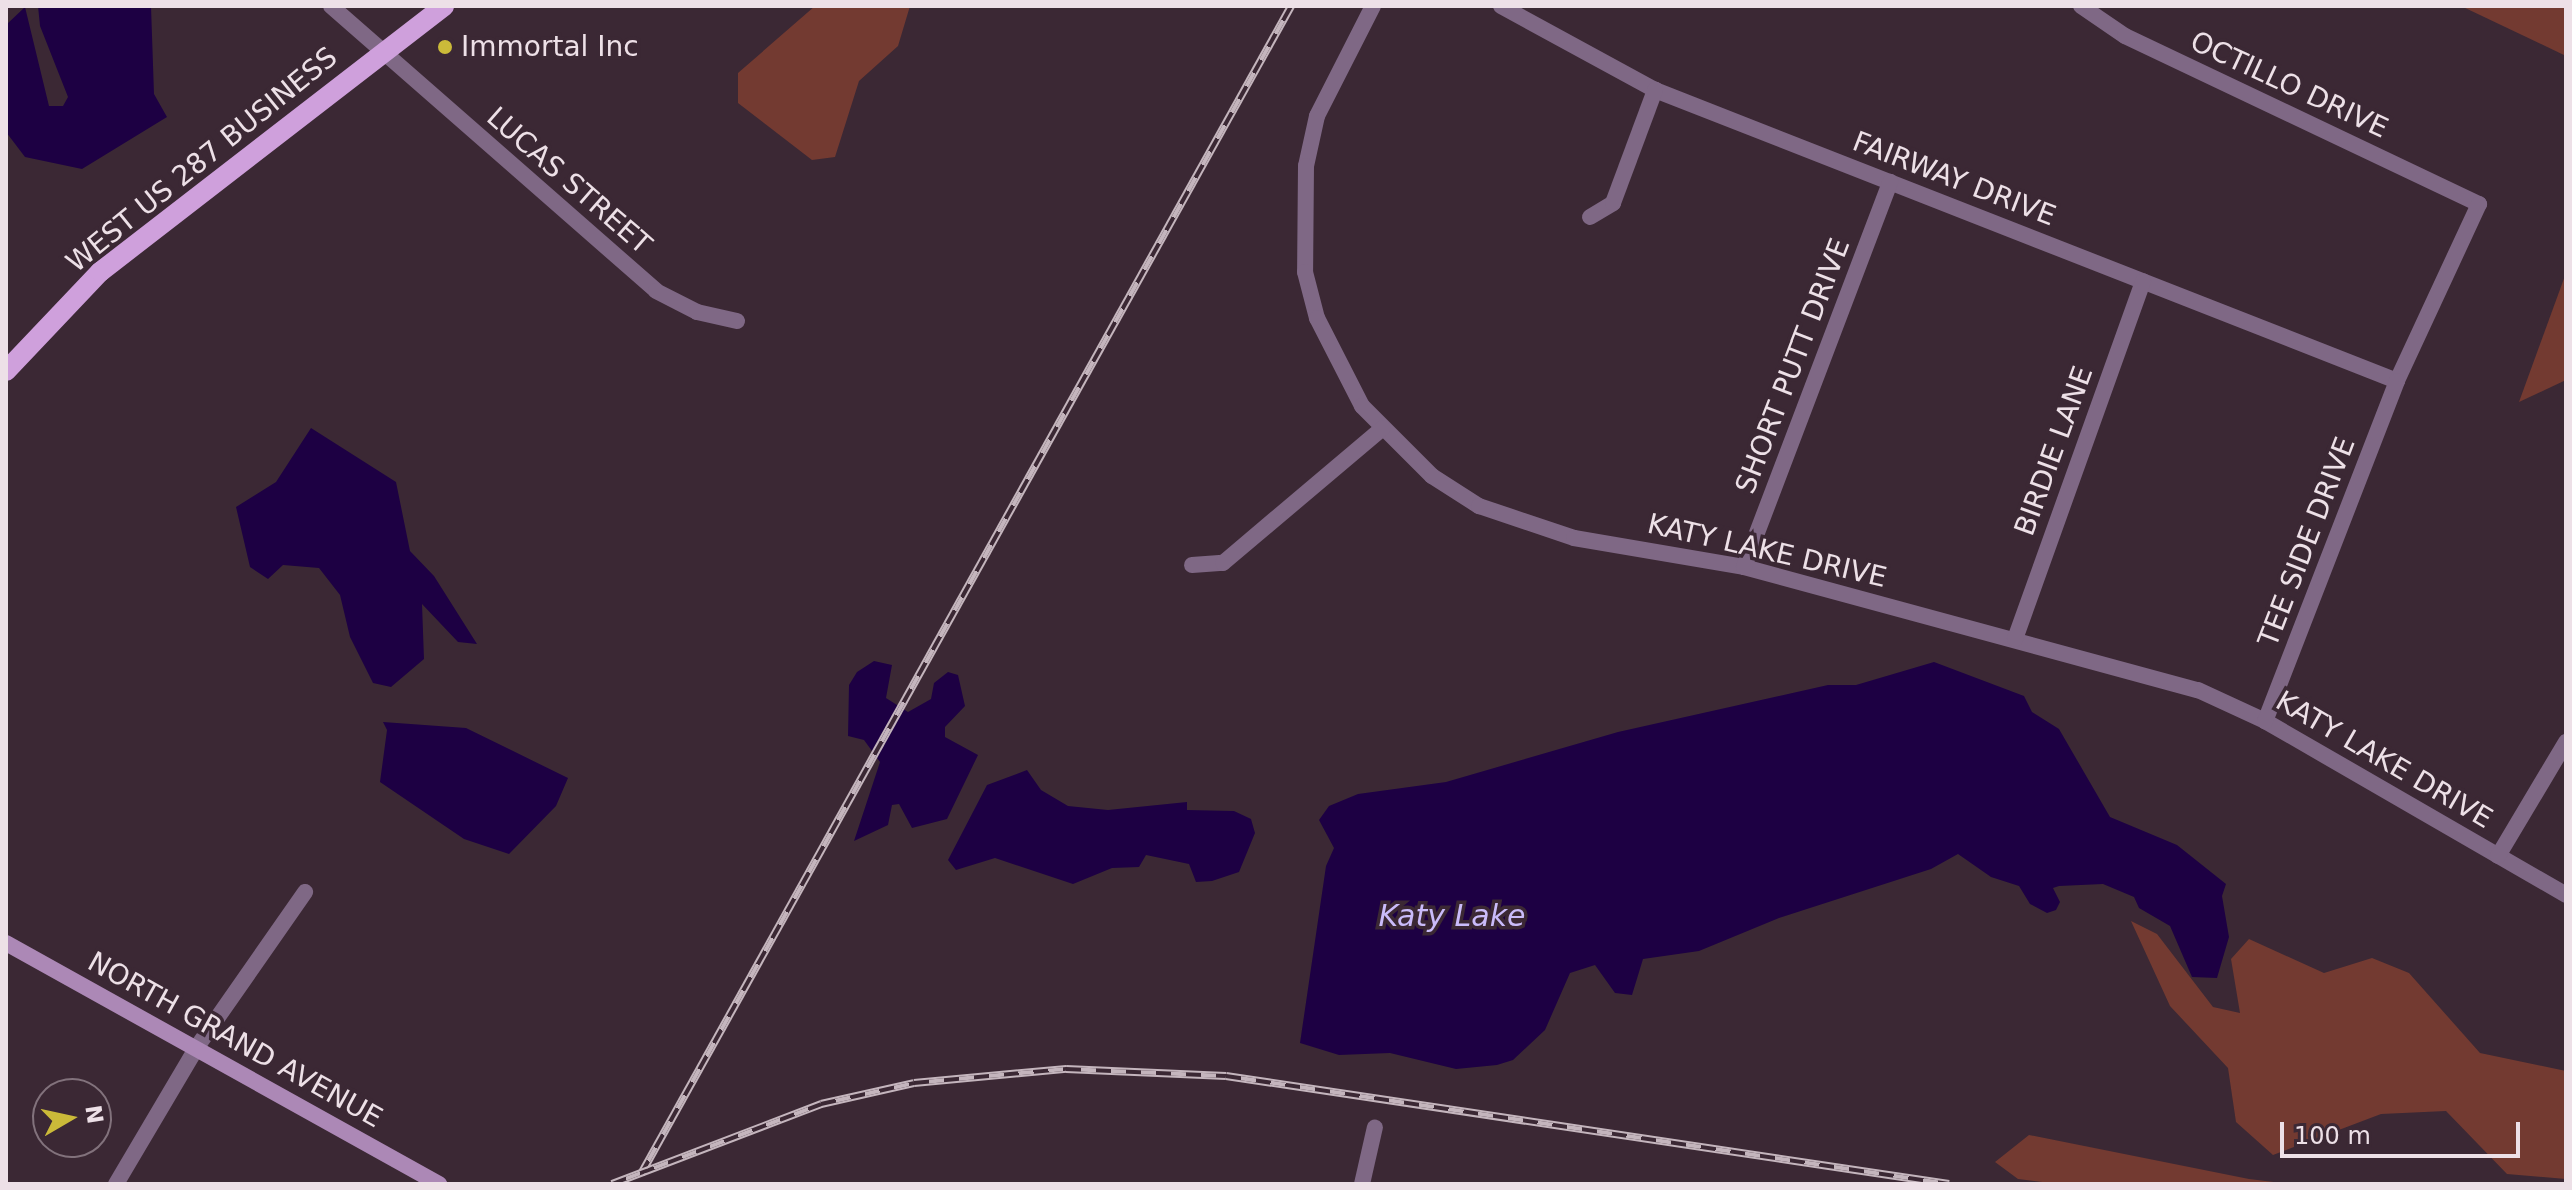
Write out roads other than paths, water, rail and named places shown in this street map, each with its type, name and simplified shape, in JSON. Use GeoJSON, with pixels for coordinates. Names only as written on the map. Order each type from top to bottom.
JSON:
{"type":"FeatureCollection","features":[{"type":"Feature","properties":{"kind":"main road","name":"WEST US 287 BUSINESS"},"geometry":{"type":"LineString","coordinates":[[6,371],[100,272],[444,6]]}},
{"type":"Feature","properties":{"kind":"main road","name":"NORTH GRAND AVENUE"},"geometry":{"type":"LineString","coordinates":[[6,943],[439,1184]]}},
{"type":"Feature","properties":{"kind":"street","name":"LUCAS STREET"},"geometry":{"type":"LineString","coordinates":[[331,6],[656,291],[697,312],[737,321]]}},
{"type":"Feature","properties":{"kind":"street","name":"KATY LAKE DRIVE"},"geometry":{"type":"LineString","coordinates":[[1373,6],[1317,116],[1306,166],[1302,224],[1305,272],[1317,318],[1362,406],[1432,476],[1479,506],[1574,538],[1744,567],[2198,690],[2265,721],[2566,895]]}},
{"type":"Feature","properties":{"kind":"street","name":"FAIRWAY DRIVE"},"geometry":{"type":"LineString","coordinates":[[1501,6],[1655,90],[2397,381]]}},
{"type":"Feature","properties":{"kind":"street","name":"OCTILLO DRIVE"},"geometry":{"type":"LineString","coordinates":[[2081,6],[2125,36],[2479,204]]}},
{"type":"Feature","properties":{"kind":"street"},"geometry":{"type":"LineString","coordinates":[[1590,217],[1613,203],[1655,90]]}},
{"type":"Feature","properties":{"kind":"street","name":"SHORT PUTT DRIVE"},"geometry":{"type":"LineString","coordinates":[[1744,567],[1890,182]]}},
{"type":"Feature","properties":{"kind":"street","name":"TEE SIDE DRIVE"},"geometry":{"type":"LineString","coordinates":[[2265,721],[2397,381],[2479,204]]}},
{"type":"Feature","properties":{"kind":"street","name":"BIRDIE LANE"},"geometry":{"type":"LineString","coordinates":[[2015,639],[2143,281]]}},
{"type":"Feature","properties":{"kind":"street"},"geometry":{"type":"LineString","coordinates":[[1192,565],[1223,563],[1383,428]]}},
{"type":"Feature","properties":{"kind":"street"},"geometry":{"type":"LineString","coordinates":[[2498,856],[2566,742]]}},
{"type":"Feature","properties":{"kind":"street"},"geometry":{"type":"LineString","coordinates":[[116,1184],[197,1047],[305,892]]}},
{"type":"Feature","properties":{"kind":"street"},"geometry":{"type":"LineString","coordinates":[[1362,1184],[1375,1127]]}},
{"type":"Feature","properties":{"kind":"water"},"geometry":{"type":"Polygon","coordinates":[[[38,6],[151,6],[154,94],[167,117],[82,169],[25,157],[6,132],[6,25],[25,7],[49,106],[63,106],[68,97],[40,26],[38,6]]]}},
{"type":"Feature","properties":{"kind":"water"},"geometry":{"type":"Polygon","coordinates":[[[311,428],[396,482],[410,551],[434,576],[477,644],[458,642],[422,604],[424,659],[391,687],[373,683],[350,637],[340,595],[319,568],[283,565],[268,579],[250,567],[236,507],[276,482],[311,428]]]}},
{"type":"Feature","properties":{"kind":"water"},"geometry":{"type":"Polygon","coordinates":[[[874,661],[892,665],[886,698],[908,712],[931,699],[934,683],[948,672],[958,675],[965,706],[945,727],[945,737],[978,755],[947,819],[912,828],[899,804],[892,805],[888,825],[854,841],[880,762],[864,740],[848,736],[849,685],[857,672],[874,661]]]}},
{"type":"Feature","properties":{"kind":"water","name":"Katy Lake"},"geometry":{"type":"Polygon","coordinates":[[[1934,662],[2024,696],[2032,712],[2059,729],[2110,817],[2177,845],[2226,884],[2222,896],[2229,937],[2217,978],[2192,977],[2170,926],[2139,908],[2134,897],[2103,884],[2059,886],[2053,888],[2060,902],[2056,910],[2047,913],[2030,904],[2019,886],[1991,877],[1958,854],[1931,869],[1779,918],[1699,951],[1643,959],[1632,995],[1615,993],[1595,965],[1570,973],[1545,1030],[1513,1060],[1497,1065],[1456,1069],[1390,1053],[1339,1055],[1300,1043],[1326,866],[1334,848],[1319,820],[1329,806],[1358,794],[1446,782],[1618,732],[1828,685],[1856,685],[1934,662]]]}},
{"type":"Feature","properties":{"kind":"water"},"geometry":{"type":"Polygon","coordinates":[[[383,722],[466,728],[568,778],[556,806],[509,854],[464,839],[380,782],[387,730],[383,722]]]}},
{"type":"Feature","properties":{"kind":"water"},"geometry":{"type":"Polygon","coordinates":[[[1027,770],[1041,790],[1068,806],[1108,810],[1187,802],[1187,810],[1234,811],[1251,819],[1255,833],[1239,872],[1212,881],[1196,882],[1189,864],[1146,855],[1139,867],[1112,868],[1073,884],[995,858],[956,870],[948,860],[987,785],[1027,770]]]}},
{"type":"Feature","properties":{"kind":"railway"},"geometry":{"type":"LineString","coordinates":[[641,1174],[1291,6]]}},
{"type":"Feature","properties":{"kind":"railway"},"geometry":{"type":"LineString","coordinates":[[612,1184],[821,1104],[914,1083],[1066,1069],[1226,1076],[1949,1184]]}},
{"type":"Feature","properties":{"kind":"place","name":"Immortal Inc"},"geometry":{"type":"Point","coordinates":[445,47]}}]}
